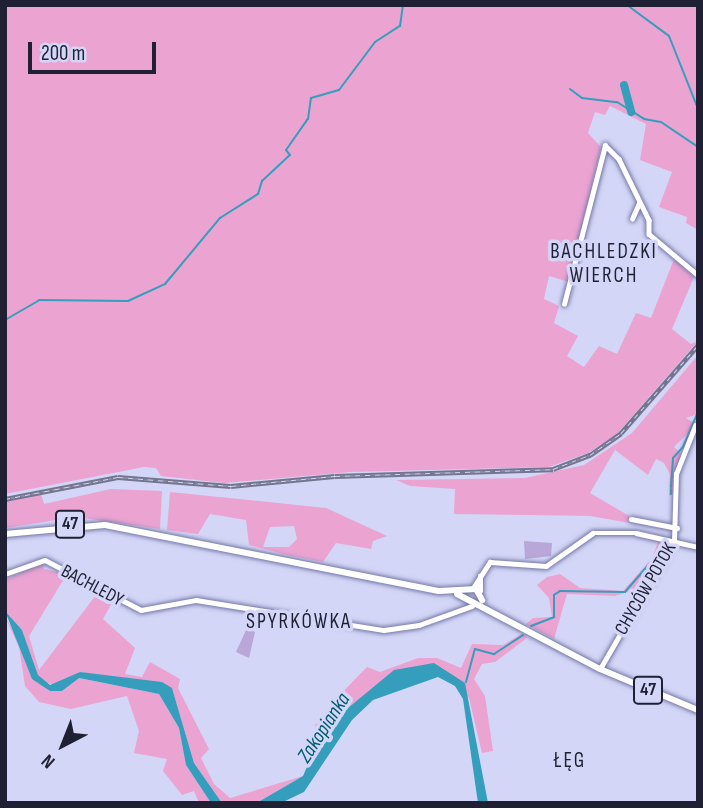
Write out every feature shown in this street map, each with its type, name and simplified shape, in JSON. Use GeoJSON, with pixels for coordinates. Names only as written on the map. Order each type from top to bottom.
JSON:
{"type":"FeatureCollection","features":[{"type":"Feature","properties":{"kind":"main road","name":"47"},"geometry":{"type":"LineString","coordinates":[[5,534],[59,525],[105,525],[451,592],[473,598],[492,612],[600,669],[698,710]]}},
{"type":"Feature","properties":{"kind":"street"},"geometry":{"type":"LineString","coordinates":[[564,304],[605,145],[619,159],[639,202],[649,234],[698,275]]}},
{"type":"Feature","properties":{"kind":"street"},"geometry":{"type":"LineString","coordinates":[[632,219],[639,202]]}},
{"type":"Feature","properties":{"kind":"street","name":"CHYCÓW POTOK"},"geometry":{"type":"LineString","coordinates":[[600,669],[674,541],[677,528],[676,474],[695,426]]}},
{"type":"Feature","properties":{"kind":"street"},"geometry":{"type":"LineString","coordinates":[[631,519],[677,528]]}},
{"type":"Feature","properties":{"kind":"street"},"geometry":{"type":"LineString","coordinates":[[473,598],[484,566],[499,560],[554,564],[599,532],[674,541],[698,547]]}},
{"type":"Feature","properties":{"kind":"street","name":"BACHLEDY"},"geometry":{"type":"LineString","coordinates":[[5,574],[45,560],[141,610],[191,600],[396,630],[459,612],[473,598]]}},
{"type":"Feature","properties":{"kind":"shaded area"},"geometry":{"type":"Polygon","coordinates":[[[5,5],[698,5],[698,230],[686,223],[687,217],[659,207],[672,172],[640,160],[646,124],[610,106],[605,115],[595,112],[588,133],[601,147],[569,282],[549,276],[544,299],[559,306],[554,323],[578,336],[567,356],[584,367],[599,346],[617,354],[636,313],[651,318],[674,259],[694,277],[672,329],[691,344],[698,341],[616,435],[588,453],[549,467],[350,472],[224,483],[161,476],[156,468],[144,467],[5,494],[5,5]]]}},
{"type":"Feature","properties":{"kind":"shaded area"},"geometry":{"type":"Polygon","coordinates":[[[698,355],[698,414],[686,418],[694,423],[691,430],[674,447],[682,454],[673,493],[669,496],[670,474],[664,463],[656,459],[648,475],[615,450],[590,493],[631,517],[630,523],[590,516],[454,514],[455,489],[410,486],[396,480],[525,478],[584,465],[632,433],[698,355]]]}},
{"type":"Feature","properties":{"kind":"shaded area"},"geometry":{"type":"Polygon","coordinates":[[[111,489],[162,491],[160,529],[75,517],[5,528],[5,501],[41,494],[44,504],[111,489]]]}},
{"type":"Feature","properties":{"kind":"shaded area"},"geometry":{"type":"Polygon","coordinates":[[[170,492],[326,508],[387,536],[373,541],[371,549],[336,543],[323,562],[249,545],[246,520],[210,514],[198,534],[167,530],[170,492]],[[294,526],[270,527],[263,547],[289,547],[297,539],[294,526]]]}},
{"type":"Feature","properties":{"kind":"shaded area"},"geometry":{"type":"Polygon","coordinates":[[[658,542],[668,548],[637,589],[615,596],[567,594],[554,639],[526,624],[533,618],[552,617],[549,598],[537,585],[547,577],[560,574],[580,588],[623,591],[652,558],[658,542]]]}},
{"type":"Feature","properties":{"kind":"shaded area"},"geometry":{"type":"Polygon","coordinates":[[[43,563],[44,569],[67,574],[29,636],[39,670],[99,591],[113,601],[103,619],[135,648],[125,674],[142,677],[150,662],[180,679],[178,688],[209,749],[201,758],[214,784],[230,798],[303,776],[260,801],[222,803],[194,763],[172,688],[80,672],[59,685],[45,683],[38,675],[22,630],[5,611],[5,580],[43,563]]]}},
{"type":"Feature","properties":{"kind":"shaded area"},"geometry":{"type":"Polygon","coordinates":[[[5,617],[22,644],[32,679],[62,691],[78,678],[159,694],[179,728],[186,765],[211,803],[199,803],[194,791],[182,795],[163,771],[167,759],[134,753],[139,731],[127,696],[71,709],[39,702],[25,686],[19,647],[5,617]]]}},
{"type":"Feature","properties":{"kind":"shaded area"},"geometry":{"type":"Polygon","coordinates":[[[521,634],[527,637],[495,662],[482,664],[474,679],[485,696],[493,751],[482,753],[469,698],[434,663],[342,713],[318,741],[315,724],[327,722],[336,711],[330,705],[367,667],[380,672],[418,658],[437,658],[461,668],[472,644],[503,645],[521,634]]]}},
{"type":"Feature","properties":{"kind":"water"},"geometry":{"type":"Polygon","coordinates":[[[5,611],[22,630],[38,675],[50,685],[80,672],[162,682],[172,688],[194,763],[222,803],[211,803],[186,765],[179,728],[159,694],[79,678],[62,691],[50,691],[32,679],[5,611]]]}},
{"type":"Feature","properties":{"kind":"water"},"geometry":{"type":"Polygon","coordinates":[[[434,663],[465,683],[488,803],[478,803],[463,699],[455,686],[438,677],[373,700],[352,720],[304,792],[281,803],[242,803],[260,801],[303,776],[318,741],[342,713],[394,670],[434,663]]]}},
{"type":"Feature","properties":{"kind":"building"},"geometry":{"type":"Polygon","coordinates":[[[524,541],[552,543],[551,556],[525,559],[524,541]]]}},
{"type":"Feature","properties":{"kind":"building"},"geometry":{"type":"Polygon","coordinates":[[[247,628],[255,632],[249,658],[236,652],[247,628]]]}},
{"type":"Feature","properties":{"kind":"waterway"},"geometry":{"type":"LineString","coordinates":[[5,320],[39,300],[128,301],[165,284],[220,218],[258,194],[262,181],[290,155],[286,150],[308,119],[311,98],[339,90],[375,42],[400,26],[403,5]]}},
{"type":"Feature","properties":{"kind":"waterway"},"geometry":{"type":"LineString","coordinates":[[627,5],[669,36],[698,109]]}},
{"type":"Feature","properties":{"kind":"waterway"},"geometry":{"type":"LineString","coordinates":[[624,85],[631,112]]}},
{"type":"Feature","properties":{"kind":"waterway"},"geometry":{"type":"LineString","coordinates":[[570,89],[582,98],[617,102],[644,119],[661,122],[698,147]]}},
{"type":"Feature","properties":{"kind":"waterway","name":"CHYCÓW POTOK"},"geometry":{"type":"LineString","coordinates":[[671,487],[673,458],[683,447],[698,412]]}},
{"type":"Feature","properties":{"kind":"waterway","name":"CHYCÓW POTOK"},"geometry":{"type":"LineString","coordinates":[[671,489],[671,494]]}},
{"type":"Feature","properties":{"kind":"waterway","name":"CHYCÓW POTOK"},"geometry":{"type":"LineString","coordinates":[[531,626],[554,617],[554,595],[560,591],[625,592],[663,548]]}},
{"type":"Feature","properties":{"kind":"waterway","name":"CHYCÓW POTOK"},"geometry":{"type":"LineString","coordinates":[[466,682],[475,649],[494,654],[523,635]]}},
{"type":"Feature","properties":{"kind":"railway"},"geometry":{"type":"LineString","coordinates":[[5,499],[118,477],[231,486],[335,476],[553,469],[590,455],[621,433],[698,345]]}},
{"type":"Feature","properties":{"kind":"district","name":"BACHLEDZKI WIERCH"},"geometry":{"type":"Point","coordinates":[604,264]}},
{"type":"Feature","properties":{"kind":"district","name":"SPYRKÓWKA"},"geometry":{"type":"Point","coordinates":[299,622]}},
{"type":"Feature","properties":{"kind":"district","name":"ŁĘG"},"geometry":{"type":"Point","coordinates":[570,761]}},
{"type":"Feature","properties":{"kind":"water label","name":"Zakopianka"},"geometry":{"type":"Point","coordinates":[324,728]}}]}
